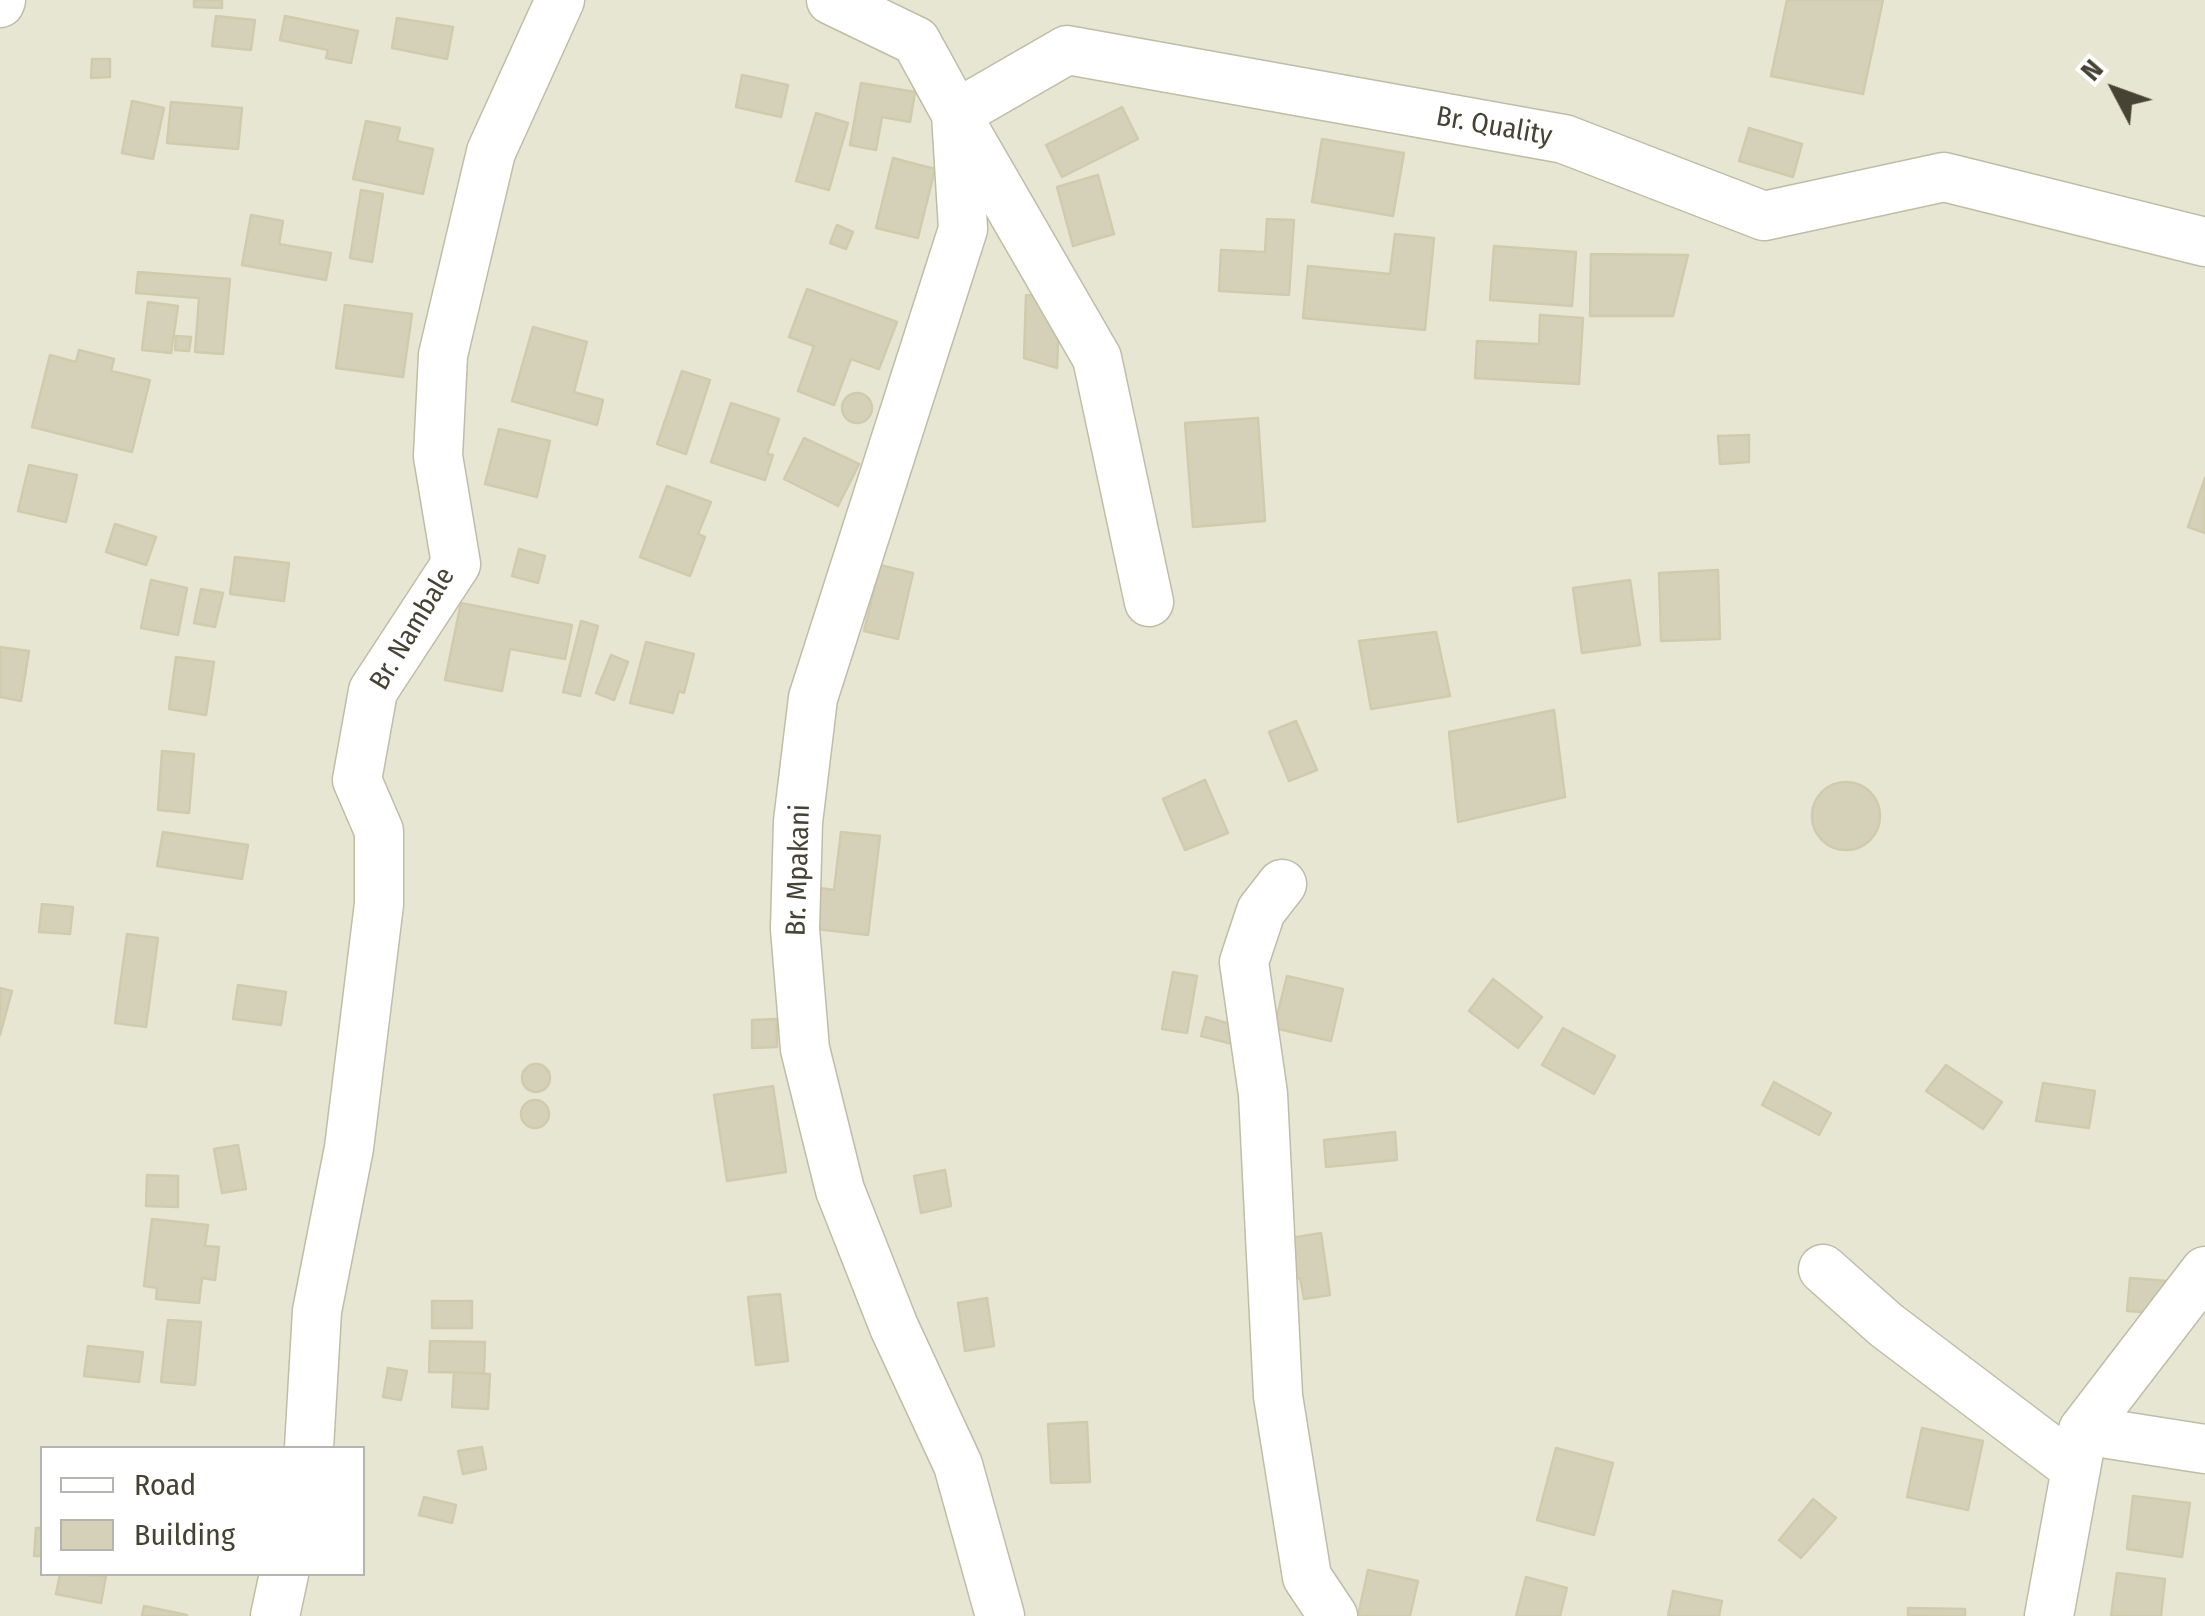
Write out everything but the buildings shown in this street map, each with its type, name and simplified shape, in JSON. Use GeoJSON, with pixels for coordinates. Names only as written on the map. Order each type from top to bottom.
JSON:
{"type":"FeatureCollection","features":[{"type":"Feature","properties":{"kind":"street","name":"Br. Nambale"},"geometry":{"type":"LineString","coordinates":[[309,1446],[317,1311],[348,1148],[379,904],[378,831],[357,780],[373,691],[456,564],[438,456],[443,355],[491,152],[560,0]]}},
{"type":"Feature","properties":{"kind":"street"},"geometry":{"type":"LineString","coordinates":[[832,0],[916,41],[1098,358],[1149,602]]}},
{"type":"Feature","properties":{"kind":"street","name":"Br. Quality"},"geometry":{"type":"LineString","coordinates":[[956,114],[1067,50],[1564,139],[1764,216],[1944,177],[2205,242]]}},
{"type":"Feature","properties":{"kind":"street","name":"Br. Mpakani"},"geometry":{"type":"LineString","coordinates":[[956,114],[963,230],[813,698],[798,822],[795,929],[805,1049],[840,1190],[894,1327],[958,1465],[1000,1616]]}},
{"type":"Feature","properties":{"kind":"street"},"geometry":{"type":"LineString","coordinates":[[1282,884],[1262,911],[1244,962],[1263,1094],[1278,1396],[1307,1577],[1332,1616]]}},
{"type":"Feature","properties":{"kind":"street"},"geometry":{"type":"LineString","coordinates":[[1822,1269],[1886,1326],[2079,1449],[2205,1449]]}},
{"type":"Feature","properties":{"kind":"street"},"geometry":{"type":"LineString","coordinates":[[2048,1616],[2079,1449],[2205,1271]]}},
{"type":"Feature","properties":{"kind":"street"},"geometry":{"type":"LineString","coordinates":[[275,1616],[284,1576]]}},
{"type":"Feature","properties":{"kind":"shaded area"},"geometry":{"type":"Polygon","coordinates":[[[0,0],[2205,0],[2205,1616],[0,1616],[0,0]]]}}]}
